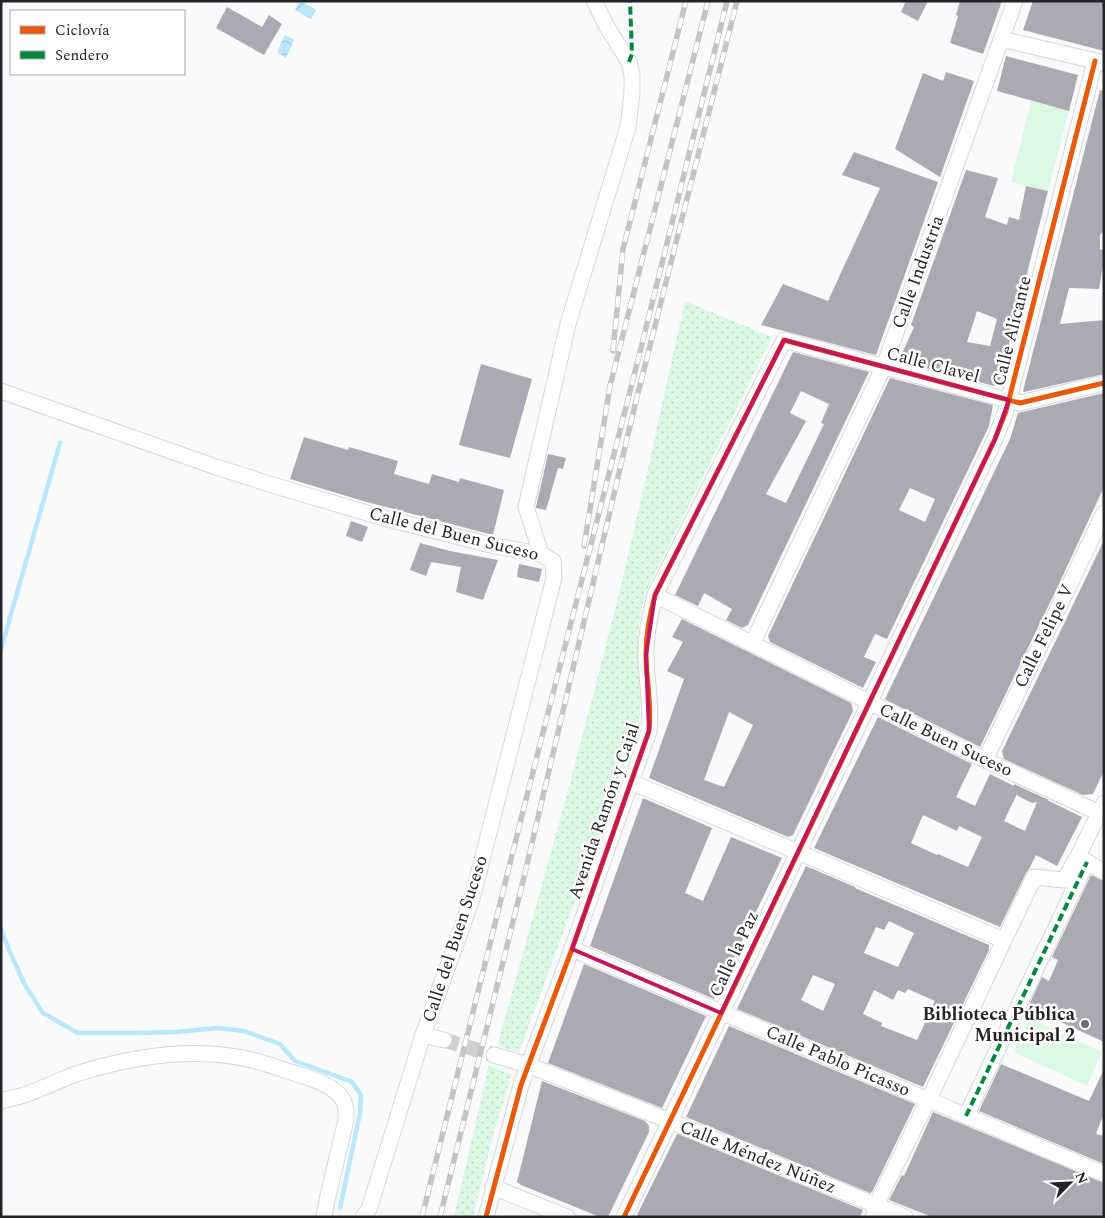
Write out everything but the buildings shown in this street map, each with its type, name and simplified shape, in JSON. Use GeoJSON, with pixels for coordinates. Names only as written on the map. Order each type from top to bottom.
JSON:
{"type":"FeatureCollection","features":[{"type":"Feature","properties":{"kind":"street"},"geometry":{"type":"LineString","coordinates":[[541,554],[526,507],[568,324],[628,128],[631,108],[632,75],[629,62],[594,1]]}},
{"type":"Feature","properties":{"kind":"street","name":"Calle Industria"},"geometry":{"type":"LineString","coordinates":[[752,644],[884,366],[1014,1]]}},
{"type":"Feature","properties":{"kind":"street"},"geometry":{"type":"LineString","coordinates":[[1001,39],[1100,62]]}},
{"type":"Feature","properties":{"kind":"street","name":"Calle Alicante"},"geometry":{"type":"LineString","coordinates":[[870,703],[995,439],[1006,411],[1100,62]]}},
{"type":"Feature","properties":{"kind":"street","name":"Calle Clavel"},"geometry":{"type":"LineString","coordinates":[[784,340],[1020,403],[1104,383]]}},
{"type":"Feature","properties":{"kind":"street","name":"Avenida Ramón y Cajal"},"geometry":{"type":"LineString","coordinates":[[486,1217],[528,1065],[572,949],[649,731],[650,714],[646,641],[655,595],[784,340]]}},
{"type":"Feature","properties":{"kind":"street","name":"Calle del Buen Suceso"},"geometry":{"type":"LineString","coordinates":[[1,391],[279,487],[403,523],[496,546],[541,554],[553,561],[554,578],[472,898],[423,1035]]}},
{"type":"Feature","properties":{"kind":"street","name":"Calle Felipe V"},"geometry":{"type":"LineString","coordinates":[[985,760],[1104,513]]}},
{"type":"Feature","properties":{"kind":"street","name":"Calle Buen Suceso"},"geometry":{"type":"LineString","coordinates":[[655,595],[985,760],[1102,810]]}},
{"type":"Feature","properties":{"kind":"street","name":"Calle la Paz"},"geometry":{"type":"LineString","coordinates":[[624,1217],[870,703]]}},
{"type":"Feature","properties":{"kind":"street"},"geometry":{"type":"LineString","coordinates":[[630,782],[1003,940]]}},
{"type":"Feature","properties":{"kind":"street"},"geometry":{"type":"LineString","coordinates":[[966,1116],[1082,859],[1102,810]]}},
{"type":"Feature","properties":{"kind":"street"},"geometry":{"type":"LineString","coordinates":[[1082,859],[1104,872]]}},
{"type":"Feature","properties":{"kind":"street"},"geometry":{"type":"LineString","coordinates":[[875,1211],[1034,877],[1064,880],[1082,859]]}},
{"type":"Feature","properties":{"kind":"street","name":"Calle Pablo Picasso"},"geometry":{"type":"LineString","coordinates":[[572,949],[1104,1174]]}},
{"type":"Feature","properties":{"kind":"street"},"geometry":{"type":"LineString","coordinates":[[363,1217],[370,1209],[423,1035],[444,1040]]}},
{"type":"Feature","properties":{"kind":"street"},"geometry":{"type":"LineString","coordinates":[[1,1101],[27,1094],[75,1074],[120,1061],[170,1054],[210,1055],[251,1060],[315,1080],[338,1094],[347,1110],[324,1217]]}},
{"type":"Feature","properties":{"kind":"street","name":"Calle Méndez Núñez"},"geometry":{"type":"LineString","coordinates":[[494,1055],[528,1065],[670,1121],[875,1211],[905,1217]]}},
{"type":"Feature","properties":{"kind":"street"},"geometry":{"type":"LineString","coordinates":[[493,1187],[567,1217]]}},
{"type":"Feature","properties":{"kind":"street"},"geometry":{"type":"LineString","coordinates":[[328,1217],[337,1217]]}},
{"type":"Feature","properties":{"kind":"highlighted area"},"geometry":{"type":"Polygon","coordinates":[[[784,340],[1009,400],[995,439],[721,1013],[572,949],[649,731],[646,655],[655,595],[784,340]]]}},
{"type":"Feature","properties":{"kind":"green space"},"geometry":{"type":"Polygon","coordinates":[[[1031,101],[1069,111],[1048,191],[1011,182],[1031,101]]]}},
{"type":"Feature","properties":{"kind":"green space"},"geometry":{"type":"Polygon","coordinates":[[[685,301],[772,337],[645,594],[638,633],[640,694],[638,731],[519,1052],[497,1046],[610,629],[685,301]]]}},
{"type":"Feature","properties":{"kind":"green space"},"geometry":{"type":"Polygon","coordinates":[[[1029,1018],[1102,1052],[1087,1086],[1014,1052],[1029,1018]]]}},
{"type":"Feature","properties":{"kind":"green space"},"geometry":{"type":"Polygon","coordinates":[[[489,1065],[512,1075],[494,1132],[473,1217],[454,1217],[489,1065]]]}},
{"type":"Feature","properties":{"kind":"water"},"geometry":{"type":"Polygon","coordinates":[[[300,1],[316,10],[311,19],[295,10],[300,1]]]}},
{"type":"Feature","properties":{"kind":"water"},"geometry":{"type":"Polygon","coordinates":[[[285,35],[294,40],[286,58],[277,52],[285,35]]]}},
{"type":"Feature","properties":{"kind":"waterway"},"geometry":{"type":"LineString","coordinates":[[1,649],[60,443]]}},
{"type":"Feature","properties":{"kind":"waterway"},"geometry":{"type":"LineString","coordinates":[[1,929],[25,985],[43,1013],[78,1033],[176,1032],[217,1028],[244,1031],[280,1044],[295,1061],[352,1082],[361,1095],[360,1113],[340,1208]]}},
{"type":"Feature","properties":{"kind":"tunnel"},"geometry":{"type":"LineString","coordinates":[[444,1040],[494,1055]]}},
{"type":"Feature","properties":{"kind":"railway"},"geometry":{"type":"LineString","coordinates":[[613,351],[623,249],[686,1]]}},
{"type":"Feature","properties":{"kind":"railway"},"geometry":{"type":"LineString","coordinates":[[584,546],[610,386],[708,1]]}},
{"type":"Feature","properties":{"kind":"railway"},"geometry":{"type":"LineString","coordinates":[[422,1217],[727,1]]}},
{"type":"Feature","properties":{"kind":"railway"},"geometry":{"type":"LineString","coordinates":[[440,1217],[524,877],[634,409],[737,1]]}},
{"type":"Feature","properties":{"kind":"marked path"},"geometry":{"type":"LineString","coordinates":[[629,62],[632,54],[630,1]]}},
{"type":"Feature","properties":{"kind":"marked path"},"geometry":{"type":"LineString","coordinates":[[966,1116],[1087,862]]}},
{"type":"Feature","properties":{"kind":"cycle path"},"geometry":{"type":"LineString","coordinates":[[624,1217],[995,439],[1006,411],[1095,61]]}},
{"type":"Feature","properties":{"kind":"cycle path"},"geometry":{"type":"LineString","coordinates":[[486,1217],[521,1085],[572,949],[649,731],[650,712],[646,646],[655,595],[784,340],[1020,403],[1104,383]]}},
{"type":"Feature","properties":{"kind":"place","name":"Biblioteca Pública Municipal 2"},"geometry":{"type":"Point","coordinates":[1085,1024]}}]}
